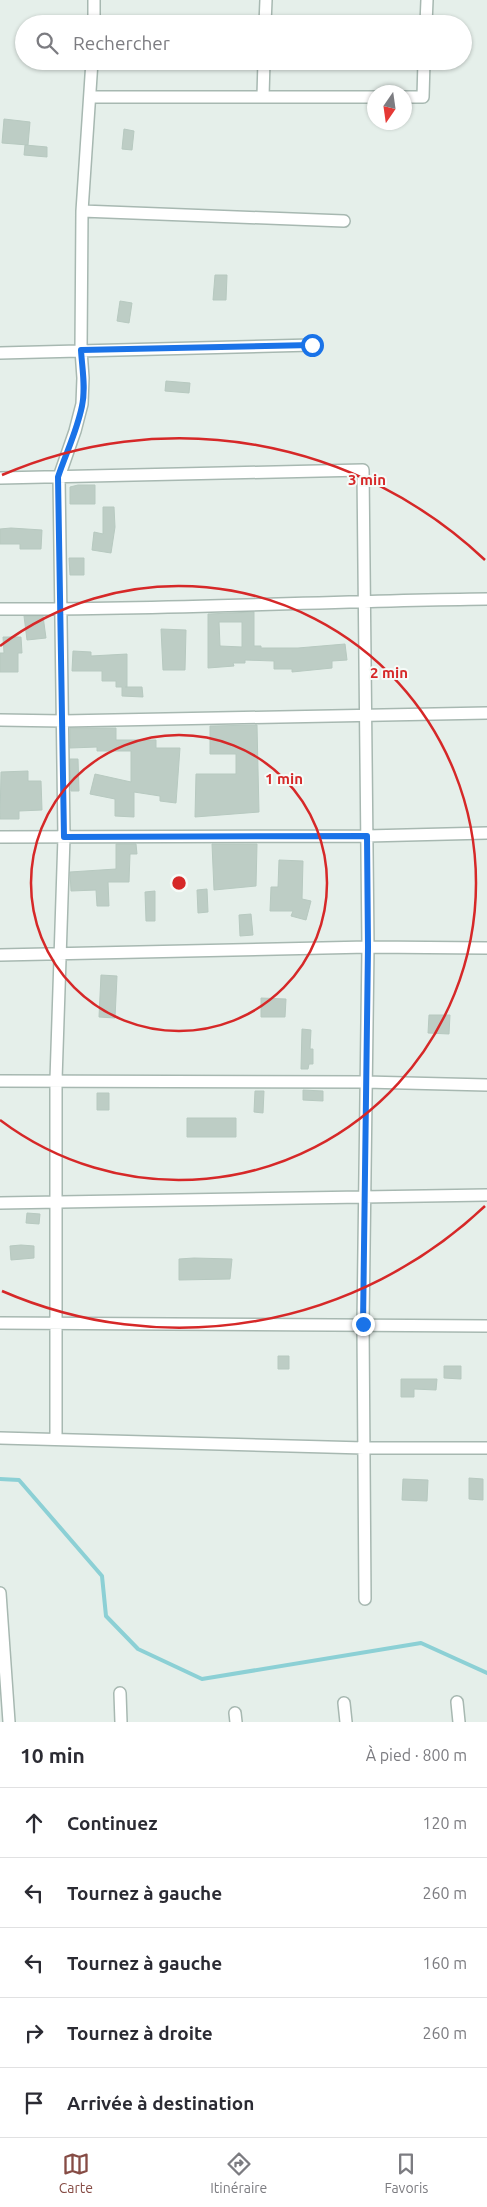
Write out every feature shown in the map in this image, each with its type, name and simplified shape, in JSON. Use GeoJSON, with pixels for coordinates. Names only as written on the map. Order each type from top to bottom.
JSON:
{"type":"FeatureCollection","features":[{"type":"Feature","properties":{"kind":"street"},"geometry":{"type":"LineString","coordinates":[[94,0],[94,15]]}},
{"type":"Feature","properties":{"kind":"street"},"geometry":{"type":"LineString","coordinates":[[265,15],[266,0]]}},
{"type":"Feature","properties":{"kind":"street"},"geometry":{"type":"LineString","coordinates":[[426,15],[427,0]]}},
{"type":"Feature","properties":{"kind":"street"},"geometry":{"type":"LineString","coordinates":[[56,1440],[56,1080],[64,837],[58,477],[75,431],[82,404],[82,211],[92,70]]}},
{"type":"Feature","properties":{"kind":"street"},"geometry":{"type":"LineString","coordinates":[[263,96],[264,70]]}},
{"type":"Feature","properties":{"kind":"street"},"geometry":{"type":"LineString","coordinates":[[412,97],[423,97],[424,70]]}},
{"type":"Feature","properties":{"kind":"street"},"geometry":{"type":"LineString","coordinates":[[91,97],[367,97]]}},
{"type":"Feature","properties":{"kind":"street"},"geometry":{"type":"LineString","coordinates":[[82,211],[344,221]]}},
{"type":"Feature","properties":{"kind":"street"},"geometry":{"type":"LineString","coordinates":[[0,353],[312,345]]}},
{"type":"Feature","properties":{"kind":"street"},"geometry":{"type":"LineString","coordinates":[[0,478],[363,470],[368,947],[363,1324],[365,1599]]}},
{"type":"Feature","properties":{"kind":"street"},"geometry":{"type":"LineString","coordinates":[[0,609],[364,600],[487,599]]}},
{"type":"Feature","properties":{"kind":"street"},"geometry":{"type":"LineString","coordinates":[[0,720],[63,721],[487,713]]}},
{"type":"Feature","properties":{"kind":"street"},"geometry":{"type":"LineString","coordinates":[[0,837],[367,836],[487,833]]}},
{"type":"Feature","properties":{"kind":"street"},"geometry":{"type":"LineString","coordinates":[[0,955],[368,947],[487,948]]}},
{"type":"Feature","properties":{"kind":"street"},"geometry":{"type":"LineString","coordinates":[[0,1081],[365,1082],[487,1085]]}},
{"type":"Feature","properties":{"kind":"street"},"geometry":{"type":"LineString","coordinates":[[0,1203],[487,1195]]}},
{"type":"Feature","properties":{"kind":"street"},"geometry":{"type":"LineString","coordinates":[[0,1323],[487,1326]]}},
{"type":"Feature","properties":{"kind":"street"},"geometry":{"type":"LineString","coordinates":[[0,1438],[364,1448],[487,1448]]}},
{"type":"Feature","properties":{"kind":"street"},"geometry":{"type":"LineString","coordinates":[[0,1593],[9,1722]]}},
{"type":"Feature","properties":{"kind":"street"},"geometry":{"type":"LineString","coordinates":[[120,1693],[121,1722]]}},
{"type":"Feature","properties":{"kind":"street"},"geometry":{"type":"LineString","coordinates":[[344,1702],[346,1722]]}},
{"type":"Feature","properties":{"kind":"street"},"geometry":{"type":"LineString","coordinates":[[457,1702],[459,1722]]}},
{"type":"Feature","properties":{"kind":"building"},"geometry":{"type":"Polygon","coordinates":[[[4,119],[30,122],[28,145],[2,143],[4,119]]]}},
{"type":"Feature","properties":{"kind":"building"},"geometry":{"type":"Polygon","coordinates":[[[124,129],[134,131],[132,150],[122,149],[124,129]]]}},
{"type":"Feature","properties":{"kind":"building"},"geometry":{"type":"Polygon","coordinates":[[[25,145],[47,147],[47,157],[24,155],[25,145]]]}},
{"type":"Feature","properties":{"kind":"building"},"geometry":{"type":"Polygon","coordinates":[[[215,275],[227,275],[226,300],[213,300],[215,275]]]}},
{"type":"Feature","properties":{"kind":"building"},"geometry":{"type":"Polygon","coordinates":[[[120,301],[132,303],[129,323],[117,321],[120,301]]]}},
{"type":"Feature","properties":{"kind":"building"},"geometry":{"type":"Polygon","coordinates":[[[166,381],[190,383],[189,393],[165,391],[166,381]]]}},
{"type":"Feature","properties":{"kind":"building"},"geometry":{"type":"Polygon","coordinates":[[[95,485],[95,504],[70,504],[70,487],[95,485]]]}},
{"type":"Feature","properties":{"kind":"building"},"geometry":{"type":"Polygon","coordinates":[[[103,507],[114,507],[115,527],[111,553],[92,550],[94,532],[103,534],[103,507]]]}},
{"type":"Feature","properties":{"kind":"building"},"geometry":{"type":"Polygon","coordinates":[[[0,529],[42,530],[41,549],[20,549],[20,544],[0,544],[0,529]]]}},
{"type":"Feature","properties":{"kind":"building"},"geometry":{"type":"Polygon","coordinates":[[[69,558],[84,558],[84,575],[70,575],[69,558]]]}},
{"type":"Feature","properties":{"kind":"building"},"geometry":{"type":"Polygon","coordinates":[[[254,612],[254,646],[261,646],[261,648],[298,648],[345,644],[347,660],[332,661],[332,668],[292,672],[292,669],[274,669],[274,661],[245,660],[245,663],[233,663],[234,666],[208,668],[208,614],[254,612]],[[219,622],[220,646],[242,647],[242,622],[219,622]]]}},
{"type":"Feature","properties":{"kind":"building"},"geometry":{"type":"Polygon","coordinates":[[[24,616],[43,616],[46,638],[27,640],[24,616]]]}},
{"type":"Feature","properties":{"kind":"building"},"geometry":{"type":"Polygon","coordinates":[[[161,629],[186,630],[185,670],[163,670],[161,629]]]}},
{"type":"Feature","properties":{"kind":"building"},"geometry":{"type":"Polygon","coordinates":[[[3,637],[21,637],[22,653],[18,653],[18,672],[0,672],[0,653],[4,653],[3,637]]]}},
{"type":"Feature","properties":{"kind":"building"},"geometry":{"type":"Polygon","coordinates":[[[73,651],[91,652],[91,656],[127,654],[127,687],[142,687],[143,697],[122,696],[122,687],[116,687],[116,681],[102,681],[102,671],[72,671],[73,651]]]}},
{"type":"Feature","properties":{"kind":"building"},"geometry":{"type":"Polygon","coordinates":[[[257,725],[259,812],[195,817],[196,774],[236,774],[236,754],[210,754],[210,726],[257,725]]]}},
{"type":"Feature","properties":{"kind":"building"},"geometry":{"type":"Polygon","coordinates":[[[70,728],[116,728],[116,740],[156,740],[156,748],[180,748],[176,803],[160,801],[160,796],[134,792],[134,817],[115,816],[115,799],[90,794],[95,774],[131,782],[131,751],[97,751],[97,747],[70,748],[70,728]]]}},
{"type":"Feature","properties":{"kind":"building"},"geometry":{"type":"Polygon","coordinates":[[[70,759],[78,759],[79,791],[71,791],[70,759]]]}},
{"type":"Feature","properties":{"kind":"building"},"geometry":{"type":"Polygon","coordinates":[[[28,771],[28,781],[41,781],[42,810],[19,811],[19,819],[0,819],[1,772],[28,771]]]}},
{"type":"Feature","properties":{"kind":"building"},"geometry":{"type":"Polygon","coordinates":[[[116,844],[136,844],[137,854],[130,854],[129,882],[108,882],[109,906],[97,906],[96,890],[71,891],[70,872],[116,869],[116,844]]]}},
{"type":"Feature","properties":{"kind":"building"},"geometry":{"type":"Polygon","coordinates":[[[212,844],[257,844],[256,886],[214,890],[212,844]]]}},
{"type":"Feature","properties":{"kind":"building"},"geometry":{"type":"Polygon","coordinates":[[[279,860],[303,861],[302,899],[311,901],[306,920],[291,916],[293,911],[270,911],[271,887],[278,887],[279,860]]]}},
{"type":"Feature","properties":{"kind":"building"},"geometry":{"type":"Polygon","coordinates":[[[207,889],[208,912],[198,913],[197,890],[207,889]]]}},
{"type":"Feature","properties":{"kind":"building"},"geometry":{"type":"Polygon","coordinates":[[[155,891],[155,921],[146,921],[145,892],[155,891]]]}},
{"type":"Feature","properties":{"kind":"building"},"geometry":{"type":"Polygon","coordinates":[[[251,914],[253,935],[240,936],[239,915],[251,914]]]}},
{"type":"Feature","properties":{"kind":"building"},"geometry":{"type":"Polygon","coordinates":[[[101,975],[117,976],[115,1018],[99,1017],[101,975]]]}},
{"type":"Feature","properties":{"kind":"building"},"geometry":{"type":"Polygon","coordinates":[[[261,998],[286,999],[285,1017],[261,1017],[261,998]]]}},
{"type":"Feature","properties":{"kind":"building"},"geometry":{"type":"Polygon","coordinates":[[[429,1015],[450,1015],[449,1034],[428,1033],[429,1015]]]}},
{"type":"Feature","properties":{"kind":"building"},"geometry":{"type":"Polygon","coordinates":[[[302,1029],[311,1030],[310,1049],[313,1049],[313,1064],[309,1064],[308,1069],[301,1069],[302,1029]]]}},
{"type":"Feature","properties":{"kind":"building"},"geometry":{"type":"Polygon","coordinates":[[[303,1090],[323,1091],[323,1101],[303,1100],[303,1090]]]}},
{"type":"Feature","properties":{"kind":"building"},"geometry":{"type":"Polygon","coordinates":[[[255,1091],[264,1091],[263,1113],[254,1112],[255,1091]]]}},
{"type":"Feature","properties":{"kind":"building"},"geometry":{"type":"Polygon","coordinates":[[[97,1093],[109,1093],[109,1110],[97,1110],[97,1093]]]}},
{"type":"Feature","properties":{"kind":"building"},"geometry":{"type":"Polygon","coordinates":[[[187,1118],[236,1118],[236,1137],[187,1137],[187,1118]]]}},
{"type":"Feature","properties":{"kind":"building"},"geometry":{"type":"Polygon","coordinates":[[[27,1213],[40,1214],[39,1224],[26,1223],[27,1213]]]}},
{"type":"Feature","properties":{"kind":"building"},"geometry":{"type":"Polygon","coordinates":[[[10,1246],[34,1246],[34,1258],[11,1260],[10,1246]]]}},
{"type":"Feature","properties":{"kind":"building"},"geometry":{"type":"Polygon","coordinates":[[[179,1259],[232,1259],[230,1279],[179,1280],[179,1259]]]}},
{"type":"Feature","properties":{"kind":"building"},"geometry":{"type":"Polygon","coordinates":[[[278,1356],[289,1356],[289,1369],[278,1369],[278,1356]]]}},
{"type":"Feature","properties":{"kind":"building"},"geometry":{"type":"Polygon","coordinates":[[[444,1366],[461,1366],[461,1379],[444,1378],[444,1366]]]}},
{"type":"Feature","properties":{"kind":"building"},"geometry":{"type":"Polygon","coordinates":[[[401,1379],[437,1379],[436,1390],[414,1389],[414,1397],[401,1397],[401,1379]]]}},
{"type":"Feature","properties":{"kind":"building"},"geometry":{"type":"Polygon","coordinates":[[[469,1478],[483,1479],[483,1500],[469,1499],[469,1478]]]}},
{"type":"Feature","properties":{"kind":"building"},"geometry":{"type":"Polygon","coordinates":[[[403,1479],[428,1480],[427,1501],[402,1500],[403,1479]]]}},
{"type":"Feature","properties":{"kind":"waterway"},"geometry":{"type":"LineString","coordinates":[[0,1479],[19,1480],[102,1576],[106,1616],[138,1649],[202,1679],[421,1643],[487,1673]]}},
{"type":"Feature","properties":{"kind":"route"},"geometry":{"type":"LineString","coordinates":[[312,345],[81,350],[82,404],[75,431],[58,477],[64,837],[367,836],[368,947],[363,1324]]}}]}
